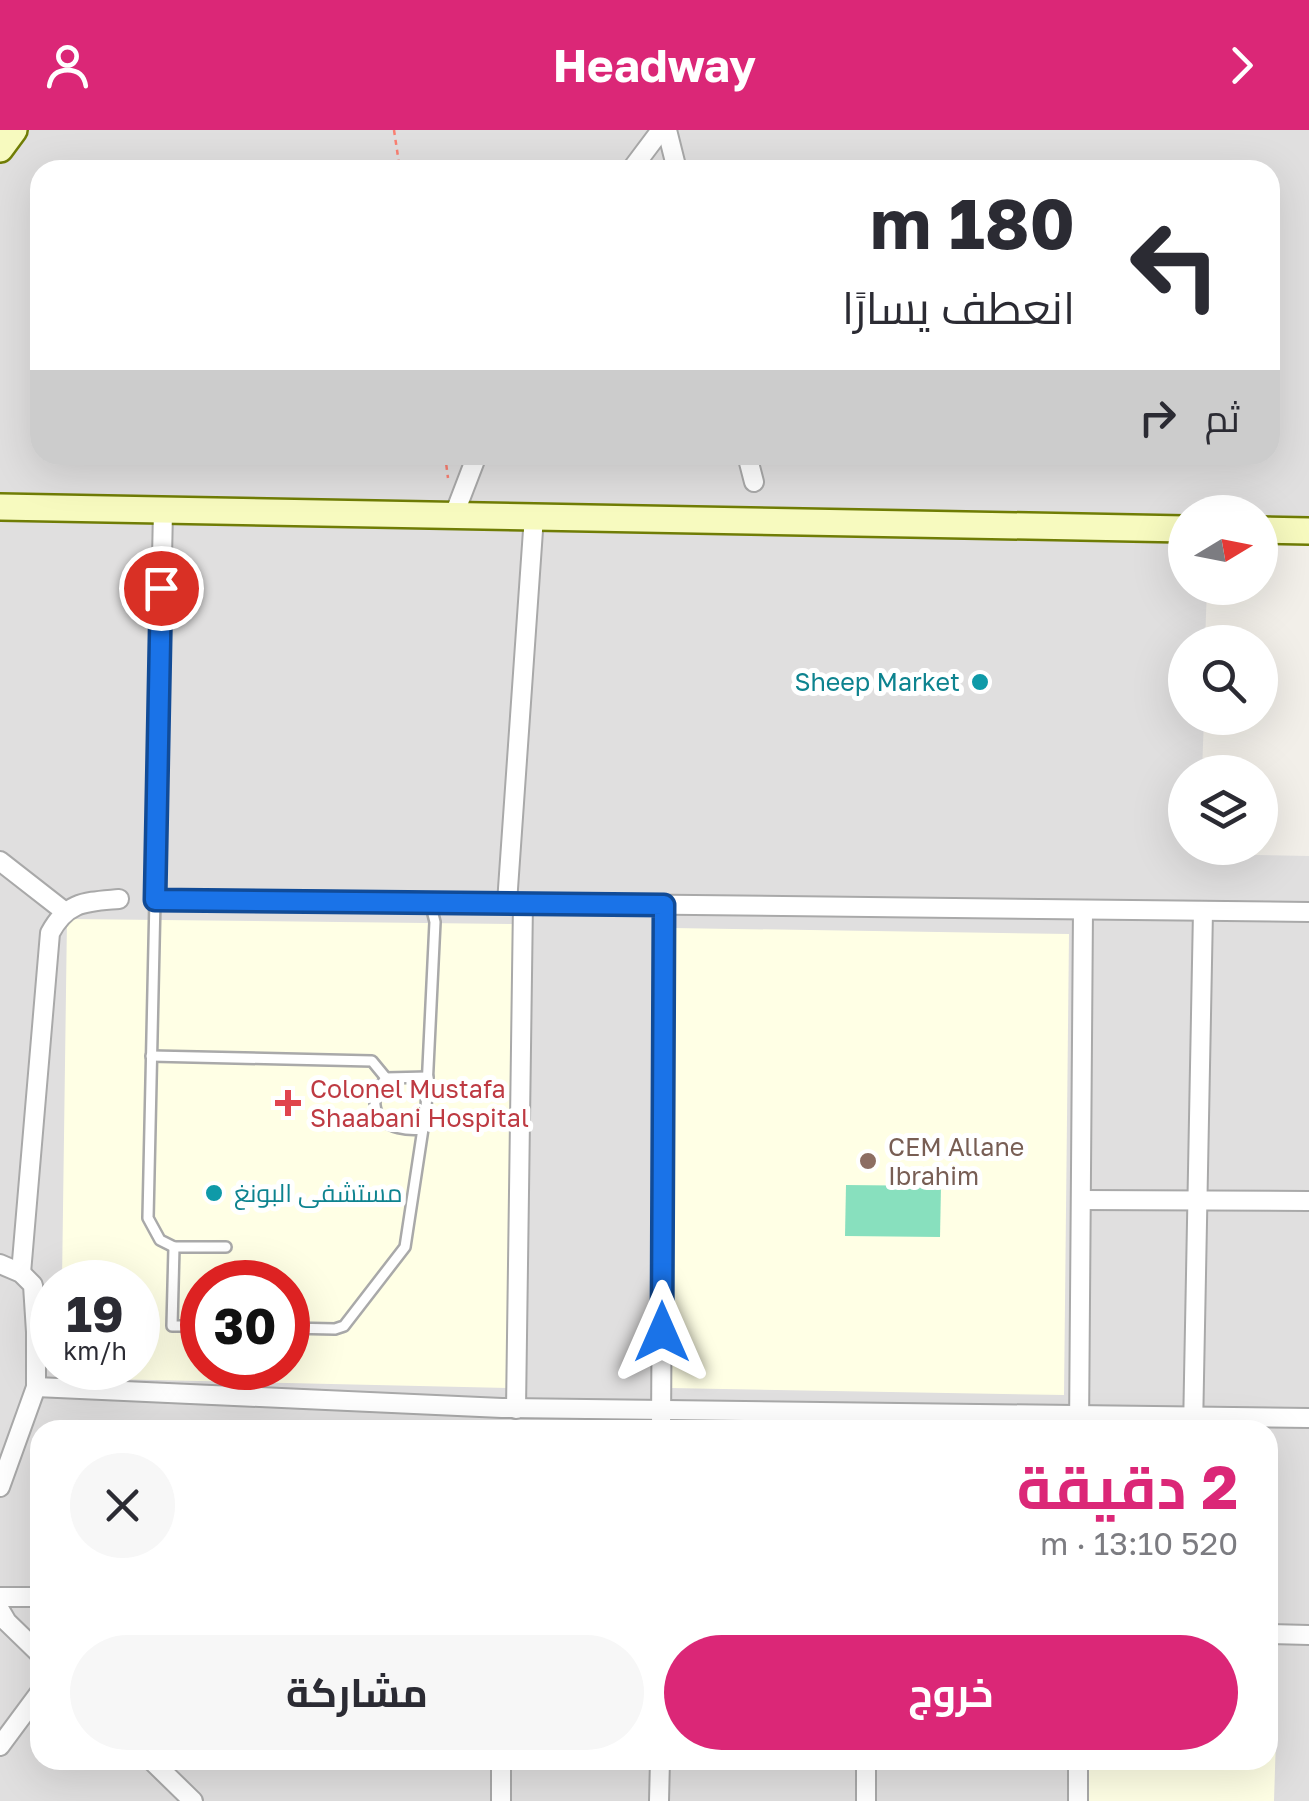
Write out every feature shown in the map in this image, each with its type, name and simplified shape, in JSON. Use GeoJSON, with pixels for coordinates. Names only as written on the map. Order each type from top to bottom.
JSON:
{"type":"FeatureCollection","features":[{"type":"Feature","properties":{"kind":"main road"},"geometry":{"type":"LineString","coordinates":[[0,148],[14,130]]}},
{"type":"Feature","properties":{"kind":"main road"},"geometry":{"type":"LineString","coordinates":[[0,507],[1168,529]]}},
{"type":"Feature","properties":{"kind":"main road"},"geometry":{"type":"LineString","coordinates":[[1278,531],[1309,532]]}},
{"type":"Feature","properties":{"kind":"street"},"geometry":{"type":"LineString","coordinates":[[639,160],[664,130]]}},
{"type":"Feature","properties":{"kind":"street"},"geometry":{"type":"LineString","coordinates":[[664,130],[674,160]]}},
{"type":"Feature","properties":{"kind":"street"},"geometry":{"type":"LineString","coordinates":[[454,514],[473,465]]}},
{"type":"Feature","properties":{"kind":"street"},"geometry":{"type":"LineString","coordinates":[[750,465],[754,482]]}},
{"type":"Feature","properties":{"kind":"street"},"geometry":{"type":"LineString","coordinates":[[163,510],[155,900],[1309,912]]}},
{"type":"Feature","properties":{"kind":"street"},"geometry":{"type":"LineString","coordinates":[[505,1420],[509,1408],[515,903],[534,516]]}},
{"type":"Feature","properties":{"kind":"street"},"geometry":{"type":"LineString","coordinates":[[0,861],[64,911]]}},
{"type":"Feature","properties":{"kind":"street"},"geometry":{"type":"LineString","coordinates":[[22,1273],[50,933],[64,911],[80,904],[119,899]]}},
{"type":"Feature","properties":{"kind":"street"},"geometry":{"type":"LineString","coordinates":[[662,1420],[664,905]]}},
{"type":"Feature","properties":{"kind":"street"},"geometry":{"type":"LineString","coordinates":[[1079,1420],[1083,910]]}},
{"type":"Feature","properties":{"kind":"street"},"geometry":{"type":"LineString","coordinates":[[1193,1420],[1203,911]]}},
{"type":"Feature","properties":{"kind":"street"},"geometry":{"type":"LineString","coordinates":[[1081,1200],[1309,1202]]}},
{"type":"Feature","properties":{"kind":"street"},"geometry":{"type":"LineString","coordinates":[[0,1264],[22,1273],[30,1282]]}},
{"type":"Feature","properties":{"kind":"street"},"geometry":{"type":"LineString","coordinates":[[0,1487],[35,1390]]}},
{"type":"Feature","properties":{"kind":"street"},"geometry":{"type":"LineString","coordinates":[[104,1390],[848,1420]]}},
{"type":"Feature","properties":{"kind":"street"},"geometry":{"type":"LineString","coordinates":[[1263,1420],[1309,1418]]}},
{"type":"Feature","properties":{"kind":"street"},"geometry":{"type":"LineString","coordinates":[[0,1596],[30,1597]]}},
{"type":"Feature","properties":{"kind":"street"},"geometry":{"type":"LineString","coordinates":[[0,1610],[30,1644]]}},
{"type":"Feature","properties":{"kind":"street"},"geometry":{"type":"LineString","coordinates":[[1278,1634],[1309,1634]]}},
{"type":"Feature","properties":{"kind":"street"},"geometry":{"type":"LineString","coordinates":[[0,1746],[30,1706]]}},
{"type":"Feature","properties":{"kind":"street"},"geometry":{"type":"LineString","coordinates":[[160,1770],[193,1801]]}},
{"type":"Feature","properties":{"kind":"street"},"geometry":{"type":"LineString","coordinates":[[502,1770],[502,1801]]}},
{"type":"Feature","properties":{"kind":"street"},"geometry":{"type":"LineString","coordinates":[[660,1770],[660,1801]]}},
{"type":"Feature","properties":{"kind":"street"},"geometry":{"type":"LineString","coordinates":[[866,1770],[866,1801]]}},
{"type":"Feature","properties":{"kind":"street"},"geometry":{"type":"LineString","coordinates":[[1078,1770],[1078,1801]]}},
{"type":"Feature","properties":{"kind":"lane"},"geometry":{"type":"LineString","coordinates":[[155,900],[148,1218],[160,1240],[174,1246],[226,1247]]}},
{"type":"Feature","properties":{"kind":"lane"},"geometry":{"type":"LineString","coordinates":[[310,1328],[344,1326],[405,1247],[428,1077],[434,922],[430,902]]}},
{"type":"Feature","properties":{"kind":"lane"},"geometry":{"type":"LineString","coordinates":[[152,1056],[372,1061],[386,1078]]}},
{"type":"Feature","properties":{"kind":"lane"},"geometry":{"type":"LineString","coordinates":[[423,1129],[390,1128],[379,1117],[375,1101],[386,1078],[428,1077]]}},
{"type":"Feature","properties":{"kind":"lane"},"geometry":{"type":"LineString","coordinates":[[174,1246],[172,1326],[180,1326]]}},
{"type":"Feature","properties":{"kind":"path"},"geometry":{"type":"LineString","coordinates":[[394,130],[398,160]]}},
{"type":"Feature","properties":{"kind":"shaded area"},"geometry":{"type":"Polygon","coordinates":[[[0,130],[1309,130],[1309,525],[1278,525],[1278,495],[1168,495],[1168,605],[1206,605],[1206,625],[1168,625],[1168,735],[1203,735],[1203,755],[1168,755],[1168,865],[1278,865],[1278,855],[1309,856],[1309,1801],[0,1801],[0,130]]]}},
{"type":"Feature","properties":{"kind":"shaded area","name":"Colonel Mustafa Shaabani Hospital"},"geometry":{"type":"Polygon","coordinates":[[[67,919],[515,924],[508,1388],[310,1384],[310,1260],[180,1260],[180,1381],[160,1380],[160,1260],[62,1260],[67,919]]]}},
{"type":"Feature","properties":{"kind":"shaded area","name":"CEM Allane Ibrahim"},"geometry":{"type":"Polygon","coordinates":[[[672,928],[1069,934],[1064,1395],[669,1388],[672,928]]]}},
{"type":"Feature","properties":{"kind":"shaded area"},"geometry":{"type":"Polygon","coordinates":[[[1088,1770],[1275,1770],[1274,1801],[1089,1801],[1088,1770]]]}},
{"type":"Feature","properties":{"kind":"green space"},"geometry":{"type":"Polygon","coordinates":[[[846,1185],[941,1186],[940,1237],[845,1236],[846,1185]]]}},
{"type":"Feature","properties":{"kind":"place","name":"Sheep Market"},"geometry":{"type":"Point","coordinates":[980,682]}},
{"type":"Feature","properties":{"kind":"place","name":"Colonel Mustafa Shaabani Hospital"},"geometry":{"type":"Point","coordinates":[288,1103]}},
{"type":"Feature","properties":{"kind":"place","name":"CEM Allane Ibrahim"},"geometry":{"type":"Point","coordinates":[868,1161]}},
{"type":"Feature","properties":{"kind":"place","name":"مستشفى البونغ"},"geometry":{"type":"Point","coordinates":[214,1193]}},
{"type":"Feature","properties":{"kind":"route"},"geometry":{"type":"LineString","coordinates":[[161,588],[155,900],[664,905],[662,1332]]}}]}
